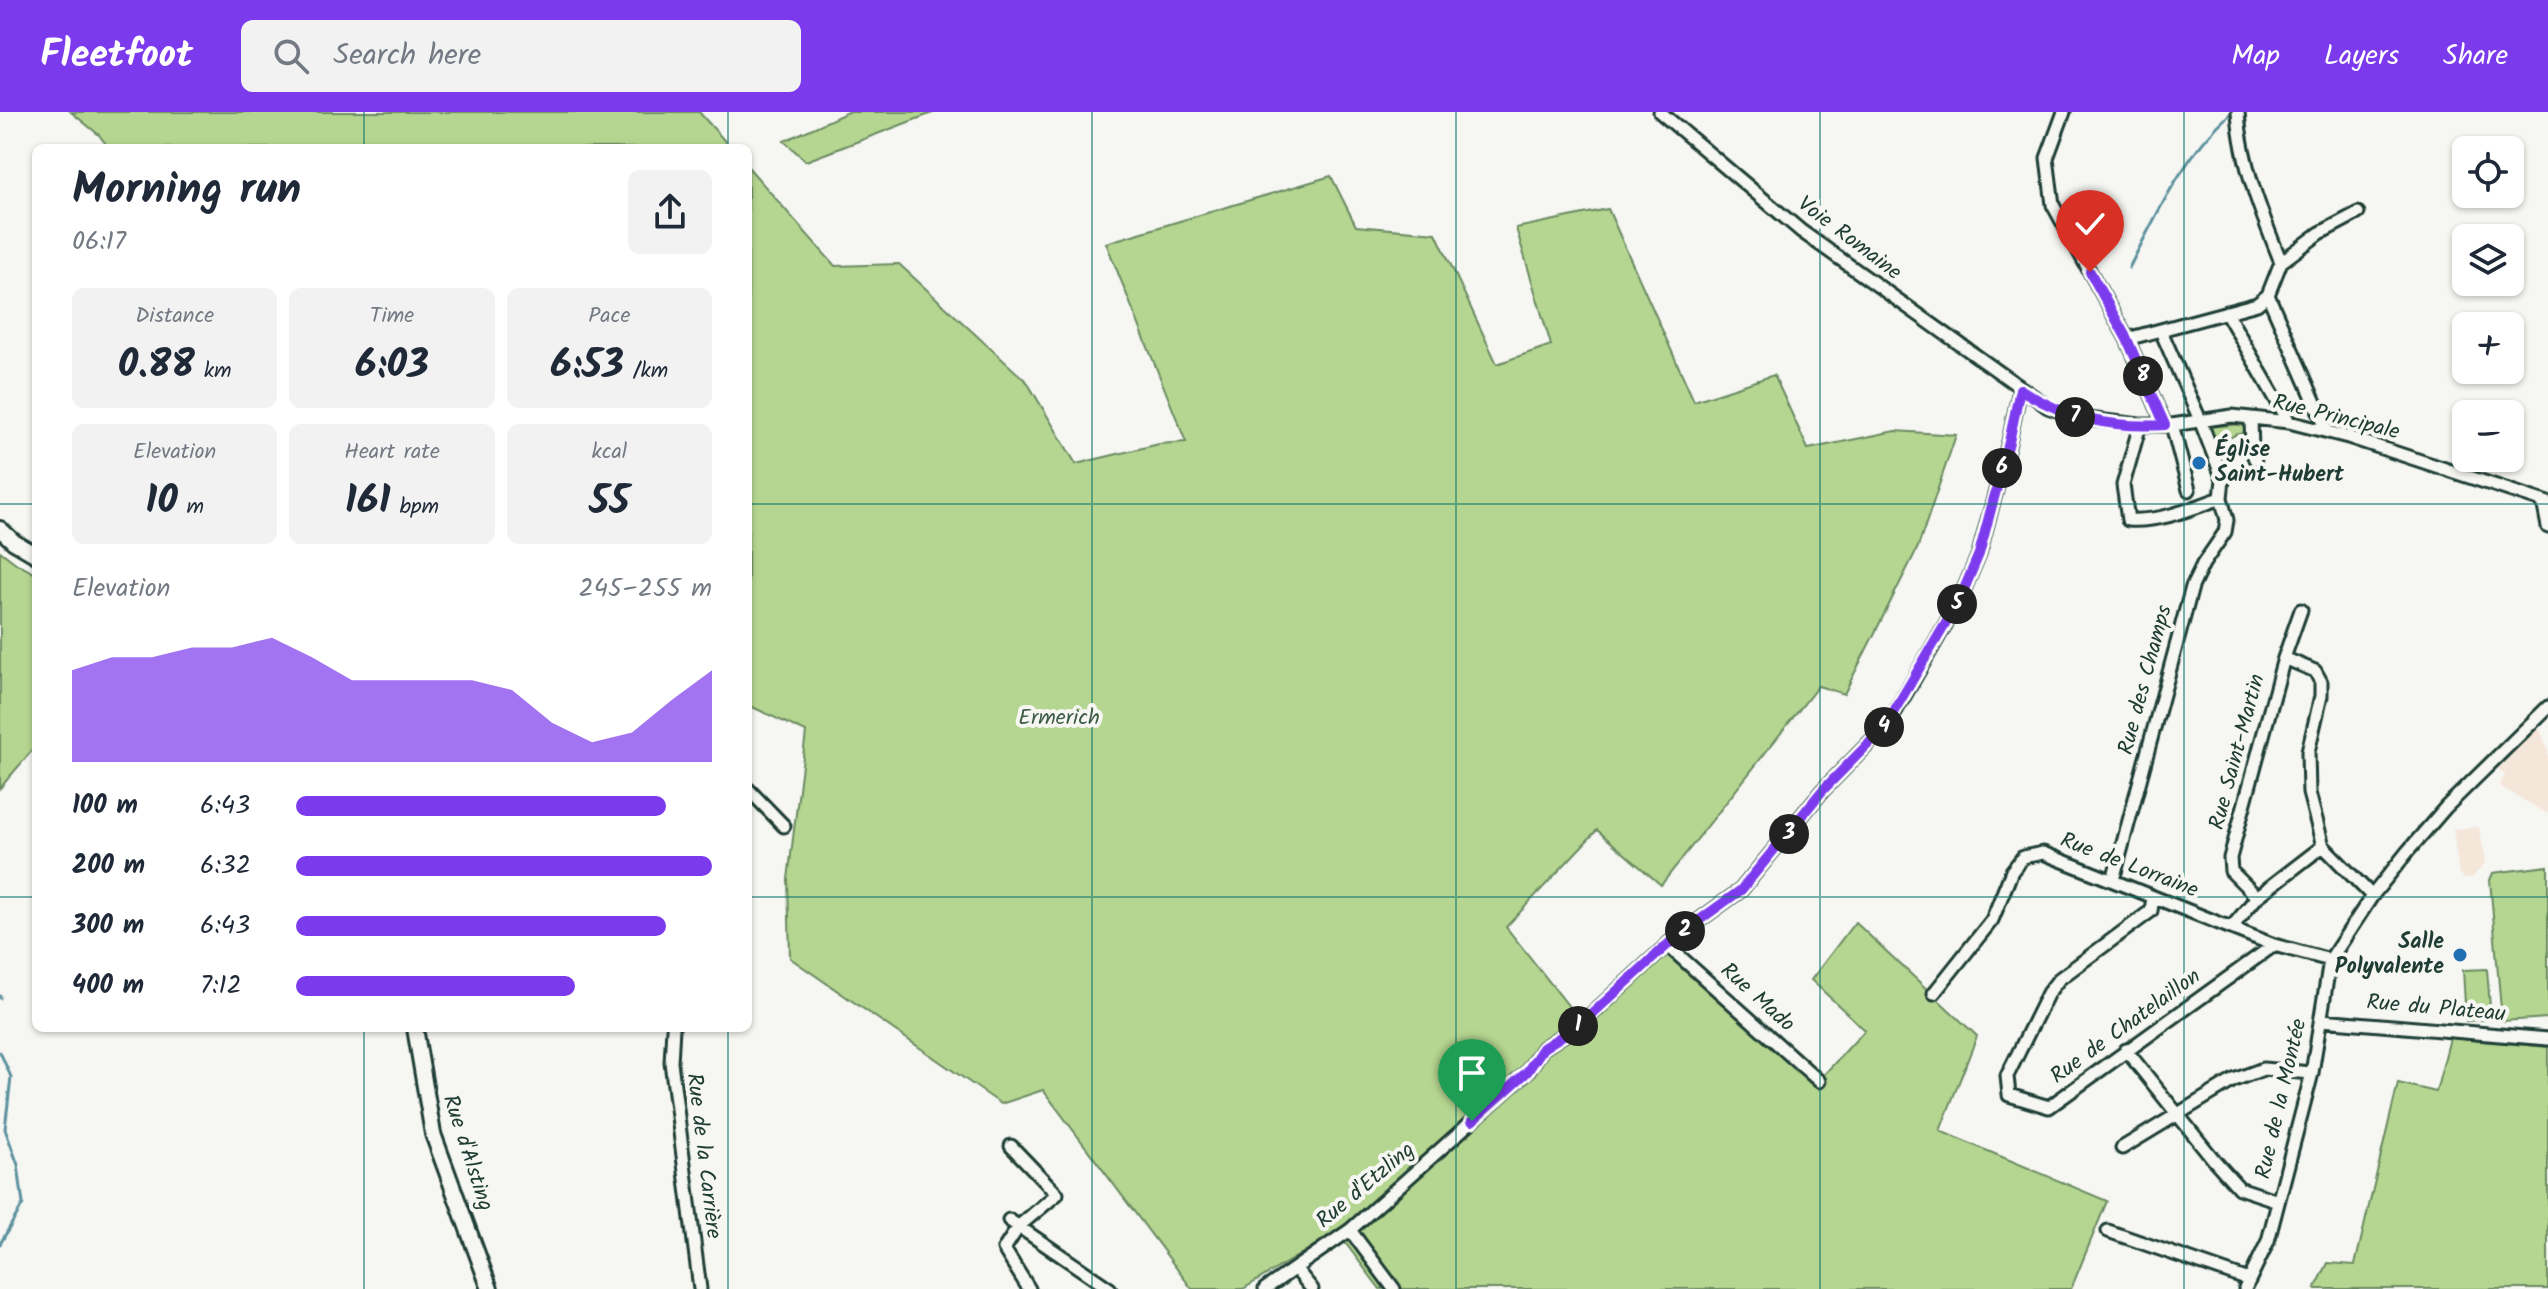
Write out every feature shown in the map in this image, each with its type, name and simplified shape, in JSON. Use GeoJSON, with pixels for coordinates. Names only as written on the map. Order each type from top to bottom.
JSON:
{"type":"FeatureCollection","features":[{"type":"Feature","properties":{"kind":"main road"},"geometry":{"type":"LineString","coordinates":[[0,529],[32,553]]}},
{"type":"Feature","properties":{"kind":"main road","name":"Rue d'Alsting"},"geometry":{"type":"LineString","coordinates":[[416,1032],[433,1134],[490,1289]]}},
{"type":"Feature","properties":{"kind":"street","name":"Voie Romaine"},"geometry":{"type":"LineString","coordinates":[[1660,112],[1801,231],[2020,389]]}},
{"type":"Feature","properties":{"kind":"street"},"geometry":{"type":"LineString","coordinates":[[2064,112],[2047,158],[2053,205],[2127,339],[2168,425],[2189,490]]}},
{"type":"Feature","properties":{"kind":"street"},"geometry":{"type":"LineString","coordinates":[[2238,112],[2249,170],[2281,262]]}},
{"type":"Feature","properties":{"kind":"street"},"geometry":{"type":"LineString","coordinates":[[2127,339],[2257,304],[2268,295],[2281,262],[2320,233],[2358,213]]}},
{"type":"Feature","properties":{"kind":"street"},"geometry":{"type":"LineString","coordinates":[[2268,295],[2328,432]]}},
{"type":"Feature","properties":{"kind":"street"},"geometry":{"type":"LineString","coordinates":[[2226,312],[2289,422]]}},
{"type":"Feature","properties":{"kind":"street","name":"Rue des Champs"},"geometry":{"type":"LineString","coordinates":[[2113,880],[2192,587],[2203,564],[2225,532],[2227,520],[2221,498],[2223,479],[2161,331]]}},
{"type":"Feature","properties":{"kind":"street","name":"Rue Principale"},"geometry":{"type":"LineString","coordinates":[[2020,389],[2048,407],[2079,418],[2140,425],[2168,425],[2232,416],[2289,422],[2545,502]]}},
{"type":"Feature","properties":{"kind":"street","name":"Rue d'Etzling"},"geometry":{"type":"LineString","coordinates":[[1265,1289],[1350,1230],[1527,1072],[1543,1048],[1582,1023],[1667,945],[1741,890],[1822,791],[1884,728],[1959,601],[1979,554],[2020,389]]}},
{"type":"Feature","properties":{"kind":"street"},"geometry":{"type":"LineString","coordinates":[[2251,419],[2255,459]]}},
{"type":"Feature","properties":{"kind":"street"},"geometry":{"type":"LineString","coordinates":[[2140,425],[2123,485],[2128,520],[2147,521],[2172,516],[2221,498]]}},
{"type":"Feature","properties":{"kind":"street"},"geometry":{"type":"LineString","coordinates":[[2545,502],[2548,527]]}},
{"type":"Feature","properties":{"kind":"street","name":"Rue Saint-Martin"},"geometry":{"type":"LineString","coordinates":[[2257,897],[2231,871],[2230,858],[2284,658],[2301,610]]}},
{"type":"Feature","properties":{"kind":"street"},"geometry":{"type":"LineString","coordinates":[[2284,658],[2315,671],[2321,682],[2321,696],[2308,752],[2309,793],[2323,846],[2372,896]]}},
{"type":"Feature","properties":{"kind":"street","name":"Rue de la Montée"},"geometry":{"type":"LineString","coordinates":[[2247,1284],[2268,1241],[2312,1073],[2330,960],[2372,896],[2446,807],[2548,707]]}},
{"type":"Feature","properties":{"kind":"street"},"geometry":{"type":"LineString","coordinates":[[752,793],[784,826]]}},
{"type":"Feature","properties":{"kind":"street"},"geometry":{"type":"LineString","coordinates":[[2232,927],[2257,897],[2323,846]]}},
{"type":"Feature","properties":{"kind":"street","name":"Rue de Lorraine"},"geometry":{"type":"LineString","coordinates":[[1934,993],[1992,920],[2012,871],[2023,857],[2043,853],[2274,945],[2330,960]]}},
{"type":"Feature","properties":{"kind":"street","name":"Rue de Chatelaillon"},"geometry":{"type":"LineString","coordinates":[[2153,897],[2151,911],[2059,979],[2048,993],[2007,1076],[2009,1095],[2049,1107],[2274,945]]}},
{"type":"Feature","properties":{"kind":"street","name":"Rue Mado"},"geometry":{"type":"LineString","coordinates":[[1667,945],[1819,1081]]}},
{"type":"Feature","properties":{"kind":"street","name":"Rue du Plateau"},"geometry":{"type":"LineString","coordinates":[[2321,1020],[2548,1039]]}},
{"type":"Feature","properties":{"kind":"street","name":"Rue de la Carrière"},"geometry":{"type":"LineString","coordinates":[[673,1032],[671,1062],[700,1289]]}},
{"type":"Feature","properties":{"kind":"street"},"geometry":{"type":"LineString","coordinates":[[2126,1050],[2239,1188],[2278,1201]]}},
{"type":"Feature","properties":{"kind":"street"},"geometry":{"type":"LineString","coordinates":[[2122,1148],[2234,1080],[2263,1069],[2312,1073]]}},
{"type":"Feature","properties":{"kind":"street"},"geometry":{"type":"LineString","coordinates":[[1011,1146],[1057,1194],[1014,1223],[1004,1249],[1029,1289]]}},
{"type":"Feature","properties":{"kind":"street"},"geometry":{"type":"LineString","coordinates":[[1014,1223],[1110,1289]]}},
{"type":"Feature","properties":{"kind":"street"},"geometry":{"type":"LineString","coordinates":[[1350,1230],[1394,1289]]}},
{"type":"Feature","properties":{"kind":"street"},"geometry":{"type":"LineString","coordinates":[[2108,1231],[2247,1284]]}},
{"type":"Feature","properties":{"kind":"street"},"geometry":{"type":"LineString","coordinates":[[1295,1268],[1312,1289]]}},
{"type":"Feature","properties":{"kind":"shaded area"},"geometry":{"type":"Polygon","coordinates":[[[2538,725],[2548,751],[2548,814],[2499,786],[2505,775],[2497,767],[2538,725]]]}},
{"type":"Feature","properties":{"kind":"shaded area"},"geometry":{"type":"Polygon","coordinates":[[[2479,827],[2485,863],[2472,878],[2463,879],[2459,875],[2453,829],[2479,827]]]}},
{"type":"Feature","properties":{"kind":"green space"},"geometry":{"type":"Polygon","coordinates":[[[71,112],[699,112],[727,144],[106,144],[71,112]]]}},
{"type":"Feature","properties":{"kind":"green space"},"geometry":{"type":"Polygon","coordinates":[[[848,112],[935,112],[806,161],[784,141],[848,112]]]}},
{"type":"Feature","properties":{"kind":"green space","name":"Ermerich"},"geometry":{"type":"Polygon","coordinates":[[[752,172],[835,266],[899,264],[1027,382],[1076,464],[1159,444],[1186,442],[1106,243],[1331,176],[1356,226],[1436,233],[1497,364],[1551,345],[1516,228],[1608,209],[1694,401],[1774,375],[1808,449],[1895,431],[1956,435],[1918,547],[1844,694],[1818,686],[1661,885],[1597,830],[1506,927],[1582,1023],[1667,945],[1819,1080],[1865,1030],[1811,980],[1855,922],[1977,1036],[1940,1131],[2107,1201],[2071,1289],[1380,1289],[1337,1232],[1243,1289],[1192,1289],[1043,1090],[1001,1104],[790,958],[788,879],[806,732],[752,707],[752,172]]]}},
{"type":"Feature","properties":{"kind":"green space"},"geometry":{"type":"Polygon","coordinates":[[[2244,424],[2245,433],[2217,445],[2207,427],[2244,424]]]}},
{"type":"Feature","properties":{"kind":"green space"},"geometry":{"type":"Polygon","coordinates":[[[0,551],[32,572],[32,751],[0,788],[0,551]]]}},
{"type":"Feature","properties":{"kind":"green space"},"geometry":{"type":"Polygon","coordinates":[[[2548,866],[2548,1018],[2502,1021],[2490,880],[2493,873],[2548,866]]]}},
{"type":"Feature","properties":{"kind":"green space"},"geometry":{"type":"Polygon","coordinates":[[[2487,969],[2491,1019],[2466,1021],[2463,970],[2487,969]]]}},
{"type":"Feature","properties":{"kind":"green space"},"geometry":{"type":"Polygon","coordinates":[[[2450,1038],[2548,1047],[2548,1289],[2315,1289],[2328,1263],[2355,1265],[2398,1083],[2436,1092],[2450,1038]]]}},
{"type":"Feature","properties":{"kind":"waterway"},"geometry":{"type":"LineString","coordinates":[[2129,268],[2185,166],[2231,113]]}},
{"type":"Feature","properties":{"kind":"waterway"},"geometry":{"type":"LineString","coordinates":[[0,1052],[11,1077],[5,1129],[18,1165],[23,1204],[0,1244]]}},
{"type":"Feature","properties":{"kind":"place","name":"Église Saint-Hubert"},"geometry":{"type":"Point","coordinates":[2199,463]}},
{"type":"Feature","properties":{"kind":"place","name":"Salle Polyvalente"},"geometry":{"type":"Point","coordinates":[2460,955]}},
{"type":"Feature","properties":{"kind":"route"},"geometry":{"type":"LineString","coordinates":[[1472,1121],[1527,1072],[1543,1048],[1582,1023],[1676,937],[1741,890],[1822,791],[1884,728],[1959,601],[1979,554],[2020,389],[2048,407],[2079,418],[2165,425],[2127,339],[2090,272]]}}]}
